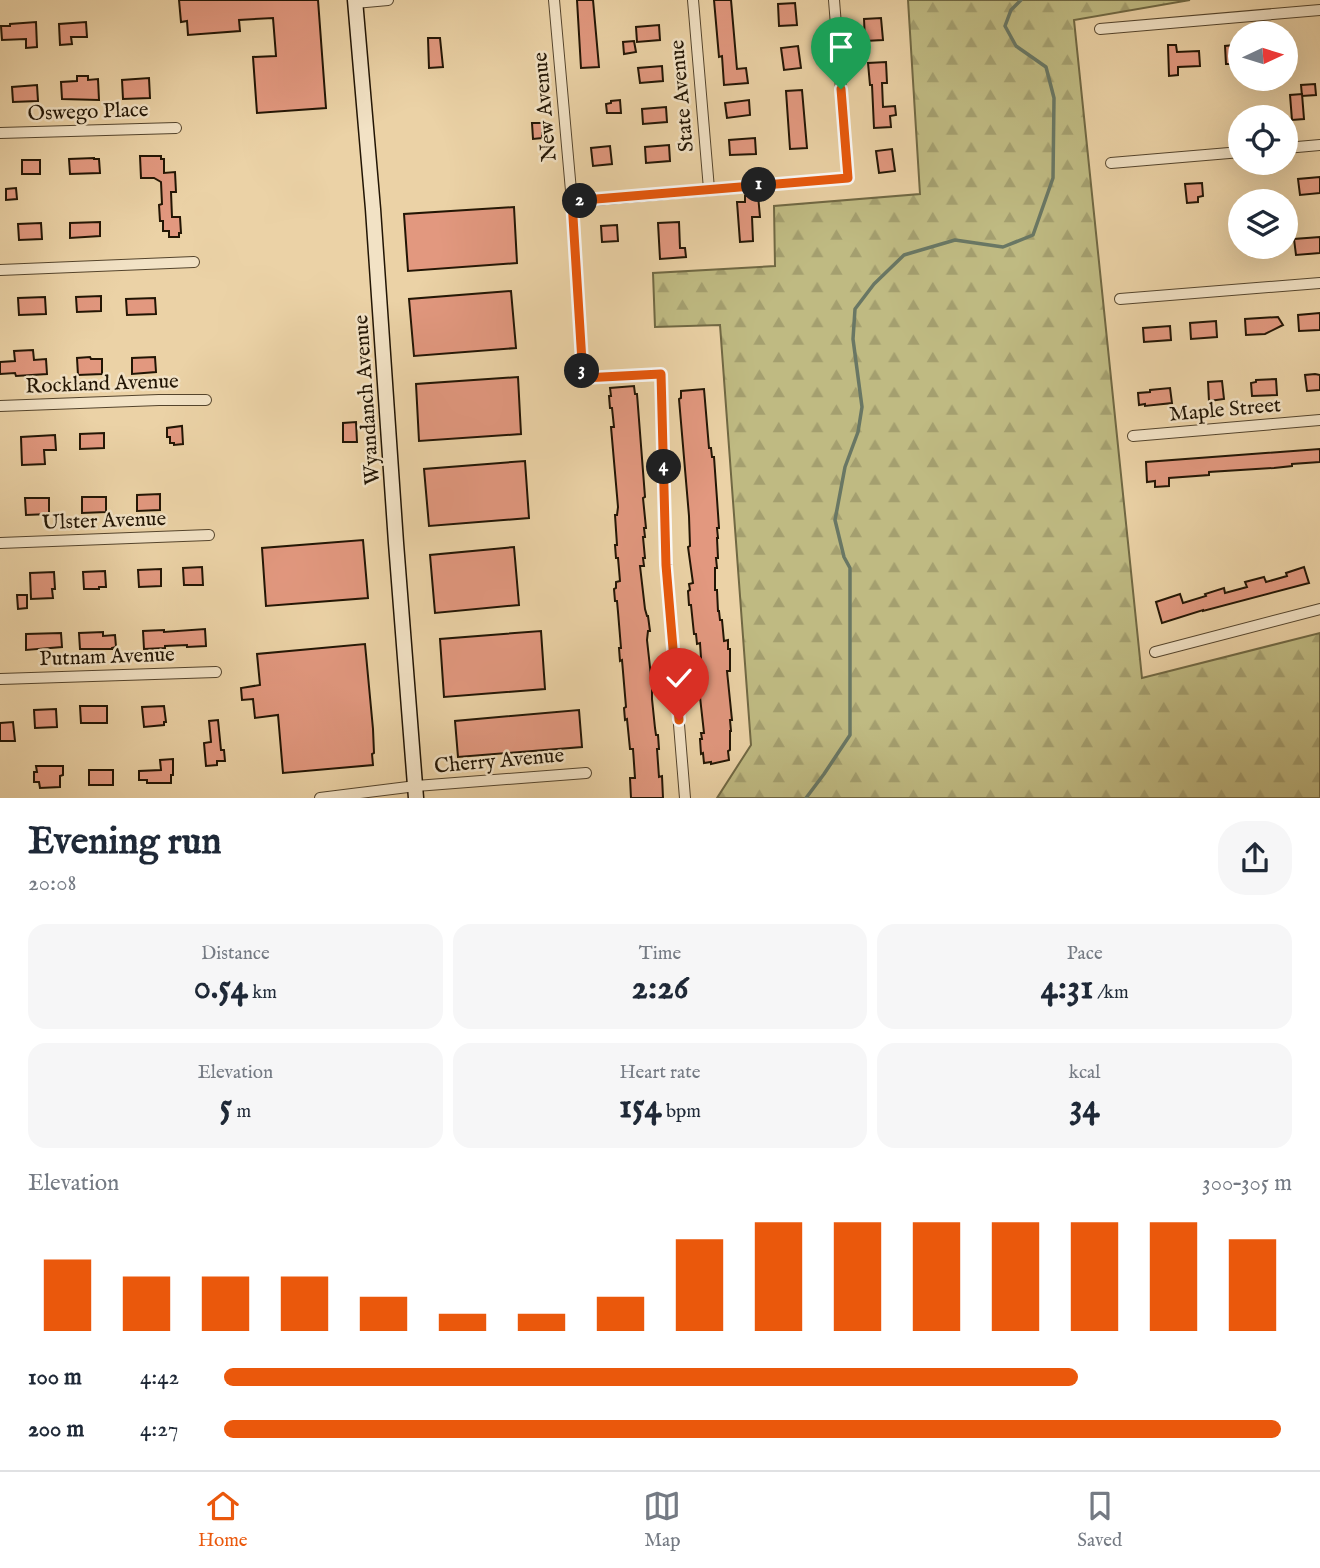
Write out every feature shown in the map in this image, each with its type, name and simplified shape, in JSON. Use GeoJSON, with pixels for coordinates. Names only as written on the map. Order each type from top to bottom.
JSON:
{"type":"FeatureCollection","features":[{"type":"Feature","properties":{"kind":"street"},"geometry":{"type":"LineString","coordinates":[[355,1],[388,0]]}},
{"type":"Feature","properties":{"kind":"street","name":"New Avenue"},"geometry":{"type":"LineString","coordinates":[[554,0],[572,201],[583,378],[661,374],[666,565],[685,798]]}},
{"type":"Feature","properties":{"kind":"street","name":"State Avenue"},"geometry":{"type":"LineString","coordinates":[[693,0],[709,189]]}},
{"type":"Feature","properties":{"kind":"street"},"geometry":{"type":"LineString","coordinates":[[572,201],[848,178],[834,0]]}},
{"type":"Feature","properties":{"kind":"street","name":"Wyandanch Avenue"},"geometry":{"type":"LineString","coordinates":[[355,1],[416,792]]}},
{"type":"Feature","properties":{"kind":"street"},"geometry":{"type":"LineString","coordinates":[[1100,29],[1320,10]]}},
{"type":"Feature","properties":{"kind":"street","name":"Oswego Place"},"geometry":{"type":"LineString","coordinates":[[0,133],[176,128]]}},
{"type":"Feature","properties":{"kind":"street"},"geometry":{"type":"LineString","coordinates":[[1298,147],[1320,145]]}},
{"type":"Feature","properties":{"kind":"street"},"geometry":{"type":"LineString","coordinates":[[1111,163],[1228,153]]}},
{"type":"Feature","properties":{"kind":"street"},"geometry":{"type":"LineString","coordinates":[[0,270],[194,262]]}},
{"type":"Feature","properties":{"kind":"street"},"geometry":{"type":"LineString","coordinates":[[1120,299],[1320,283]]}},
{"type":"Feature","properties":{"kind":"street","name":"Rockland Avenue"},"geometry":{"type":"LineString","coordinates":[[0,406],[206,400]]}},
{"type":"Feature","properties":{"kind":"street","name":"Maple Street"},"geometry":{"type":"LineString","coordinates":[[1133,436],[1320,420]]}},
{"type":"Feature","properties":{"kind":"street","name":"Ulster Avenue"},"geometry":{"type":"LineString","coordinates":[[0,543],[209,535]]}},
{"type":"Feature","properties":{"kind":"street"},"geometry":{"type":"LineString","coordinates":[[1155,652],[1320,608]]}},
{"type":"Feature","properties":{"kind":"street","name":"Putnam Avenue"},"geometry":{"type":"LineString","coordinates":[[0,679],[216,672]]}},
{"type":"Feature","properties":{"kind":"street","name":"Cherry Avenue"},"geometry":{"type":"LineString","coordinates":[[320,798],[416,792],[586,773]]}},
{"type":"Feature","properties":{"kind":"green space"},"geometry":{"type":"Polygon","coordinates":[[[908,0],[1190,0],[1074,20],[1142,678],[1320,633],[1320,798],[717,798],[751,745],[720,325],[655,327],[653,273],[775,266],[774,206],[920,194],[908,0]]]}},
{"type":"Feature","properties":{"kind":"building"},"geometry":{"type":"Polygon","coordinates":[[[179,0],[318,0],[326,108],[257,113],[253,57],[276,56],[273,18],[239,20],[240,31],[188,35],[187,21],[181,22],[179,0]]]}},
{"type":"Feature","properties":{"kind":"building"},"geometry":{"type":"Polygon","coordinates":[[[577,0],[593,0],[599,67],[581,68],[577,0]]]}},
{"type":"Feature","properties":{"kind":"building"},"geometry":{"type":"Polygon","coordinates":[[[714,0],[731,0],[737,69],[746,68],[748,83],[724,85],[714,0]]]}},
{"type":"Feature","properties":{"kind":"building"},"geometry":{"type":"Polygon","coordinates":[[[795,3],[797,25],[779,26],[778,4],[795,3]]]}},
{"type":"Feature","properties":{"kind":"building"},"geometry":{"type":"Polygon","coordinates":[[[881,18],[883,40],[865,41],[864,19],[881,18]]]}},
{"type":"Feature","properties":{"kind":"building"},"geometry":{"type":"Polygon","coordinates":[[[36,22],[37,47],[26,48],[26,39],[2,40],[1,26],[36,22]]]}},
{"type":"Feature","properties":{"kind":"building"},"geometry":{"type":"Polygon","coordinates":[[[86,22],[87,37],[71,37],[72,44],[60,45],[59,24],[86,22]]]}},
{"type":"Feature","properties":{"kind":"building"},"geometry":{"type":"Polygon","coordinates":[[[659,25],[660,40],[637,42],[636,27],[659,25]]]}},
{"type":"Feature","properties":{"kind":"building"},"geometry":{"type":"Polygon","coordinates":[[[428,38],[440,38],[443,67],[429,68],[428,38]]]}},
{"type":"Feature","properties":{"kind":"building"},"geometry":{"type":"Polygon","coordinates":[[[634,41],[636,52],[624,54],[623,42],[634,41]]]}},
{"type":"Feature","properties":{"kind":"building"},"geometry":{"type":"Polygon","coordinates":[[[1168,45],[1176,45],[1177,52],[1199,51],[1200,66],[1178,67],[1178,75],[1169,76],[1168,45]]]}},
{"type":"Feature","properties":{"kind":"building"},"geometry":{"type":"Polygon","coordinates":[[[798,46],[801,68],[784,70],[781,48],[798,46]]]}},
{"type":"Feature","properties":{"kind":"building"},"geometry":{"type":"Polygon","coordinates":[[[1225,46],[1228,46],[1228,64],[1226,64],[1225,46]]]}},
{"type":"Feature","properties":{"kind":"building"},"geometry":{"type":"Polygon","coordinates":[[[886,62],[887,83],[882,83],[883,107],[895,106],[896,115],[890,116],[891,127],[874,128],[868,63],[886,62]]]}},
{"type":"Feature","properties":{"kind":"building"},"geometry":{"type":"Polygon","coordinates":[[[662,66],[663,81],[640,83],[638,68],[662,66]]]}},
{"type":"Feature","properties":{"kind":"building"},"geometry":{"type":"Polygon","coordinates":[[[77,76],[88,76],[88,80],[98,79],[99,100],[62,99],[61,82],[77,81],[77,76]]]}},
{"type":"Feature","properties":{"kind":"building"},"geometry":{"type":"Polygon","coordinates":[[[149,78],[150,98],[123,99],[122,80],[149,78]]]}},
{"type":"Feature","properties":{"kind":"building"},"geometry":{"type":"Polygon","coordinates":[[[1315,84],[1316,95],[1302,96],[1301,85],[1315,84]]]}},
{"type":"Feature","properties":{"kind":"building"},"geometry":{"type":"Polygon","coordinates":[[[37,85],[38,101],[13,102],[12,87],[37,85]]]}},
{"type":"Feature","properties":{"kind":"building"},"geometry":{"type":"Polygon","coordinates":[[[802,90],[807,148],[790,149],[786,91],[802,90]]]}},
{"type":"Feature","properties":{"kind":"building"},"geometry":{"type":"Polygon","coordinates":[[[1302,94],[1304,119],[1298,120],[1298,105],[1291,105],[1290,95],[1302,94]]]}},
{"type":"Feature","properties":{"kind":"building"},"geometry":{"type":"Polygon","coordinates":[[[620,100],[621,113],[607,113],[606,104],[620,100]]]}},
{"type":"Feature","properties":{"kind":"building"},"geometry":{"type":"Polygon","coordinates":[[[749,100],[750,115],[727,118],[725,103],[749,100]]]}},
{"type":"Feature","properties":{"kind":"building"},"geometry":{"type":"Polygon","coordinates":[[[666,107],[667,122],[643,124],[642,109],[666,107]]]}},
{"type":"Feature","properties":{"kind":"building"},"geometry":{"type":"Polygon","coordinates":[[[532,123],[542,123],[542,138],[533,139],[532,123]]]}},
{"type":"Feature","properties":{"kind":"building"},"geometry":{"type":"Polygon","coordinates":[[[755,138],[756,154],[730,155],[729,140],[755,138]]]}},
{"type":"Feature","properties":{"kind":"building"},"geometry":{"type":"Polygon","coordinates":[[[669,145],[670,161],[646,163],[645,147],[669,145]]]}},
{"type":"Feature","properties":{"kind":"building"},"geometry":{"type":"Polygon","coordinates":[[[610,146],[612,164],[593,166],[591,148],[610,146]]]}},
{"type":"Feature","properties":{"kind":"building"},"geometry":{"type":"Polygon","coordinates":[[[892,149],[895,171],[879,173],[876,151],[892,149]]]}},
{"type":"Feature","properties":{"kind":"building"},"geometry":{"type":"Polygon","coordinates":[[[140,156],[161,156],[161,159],[164,159],[164,173],[175,172],[176,192],[171,192],[172,217],[180,217],[179,237],[169,237],[169,231],[163,231],[159,205],[162,204],[161,182],[154,178],[141,178],[140,156]]]}},
{"type":"Feature","properties":{"kind":"building"},"geometry":{"type":"Polygon","coordinates":[[[69,159],[99,159],[100,173],[70,174],[69,159]]]}},
{"type":"Feature","properties":{"kind":"building"},"geometry":{"type":"Polygon","coordinates":[[[22,160],[40,160],[40,174],[22,174],[22,160]]]}},
{"type":"Feature","properties":{"kind":"building"},"geometry":{"type":"Polygon","coordinates":[[[1320,177],[1320,193],[1300,195],[1298,179],[1320,177]]]}},
{"type":"Feature","properties":{"kind":"building"},"geometry":{"type":"Polygon","coordinates":[[[1202,183],[1203,196],[1198,197],[1198,202],[1187,203],[1185,184],[1202,183]]]}},
{"type":"Feature","properties":{"kind":"building"},"geometry":{"type":"Polygon","coordinates":[[[16,188],[17,199],[6,200],[6,189],[16,188]]]}},
{"type":"Feature","properties":{"kind":"building"},"geometry":{"type":"Polygon","coordinates":[[[758,195],[760,217],[752,217],[753,241],[740,242],[737,202],[745,202],[745,196],[758,195]]]}},
{"type":"Feature","properties":{"kind":"building"},"geometry":{"type":"Polygon","coordinates":[[[514,207],[517,263],[408,271],[404,214],[514,207]]]}},
{"type":"Feature","properties":{"kind":"building"},"geometry":{"type":"Polygon","coordinates":[[[100,222],[100,236],[70,238],[70,223],[100,222]]]}},
{"type":"Feature","properties":{"kind":"building"},"geometry":{"type":"Polygon","coordinates":[[[679,222],[680,248],[685,248],[686,257],[660,259],[658,223],[679,222]]]}},
{"type":"Feature","properties":{"kind":"building"},"geometry":{"type":"Polygon","coordinates":[[[41,223],[42,239],[19,240],[18,224],[41,223]]]}},
{"type":"Feature","properties":{"kind":"building"},"geometry":{"type":"Polygon","coordinates":[[[617,225],[618,241],[602,242],[601,226],[617,225]]]}},
{"type":"Feature","properties":{"kind":"building"},"geometry":{"type":"Polygon","coordinates":[[[1320,237],[1320,253],[1298,255],[1298,239],[1320,237]]]}},
{"type":"Feature","properties":{"kind":"building"},"geometry":{"type":"Polygon","coordinates":[[[511,291],[516,348],[414,356],[409,299],[511,291]]]}},
{"type":"Feature","properties":{"kind":"building"},"geometry":{"type":"Polygon","coordinates":[[[101,296],[101,311],[77,312],[76,297],[101,296]]]}},
{"type":"Feature","properties":{"kind":"building"},"geometry":{"type":"Polygon","coordinates":[[[45,297],[46,314],[19,315],[18,298],[45,297]]]}},
{"type":"Feature","properties":{"kind":"building"},"geometry":{"type":"Polygon","coordinates":[[[155,298],[156,314],[127,315],[126,299],[155,298]]]}},
{"type":"Feature","properties":{"kind":"building"},"geometry":{"type":"Polygon","coordinates":[[[1320,313],[1320,330],[1299,331],[1298,315],[1320,313]]]}},
{"type":"Feature","properties":{"kind":"building"},"geometry":{"type":"Polygon","coordinates":[[[1278,317],[1283,325],[1265,334],[1246,335],[1245,319],[1278,317]]]}},
{"type":"Feature","properties":{"kind":"building"},"geometry":{"type":"Polygon","coordinates":[[[1216,321],[1217,337],[1191,339],[1190,323],[1216,321]]]}},
{"type":"Feature","properties":{"kind":"building"},"geometry":{"type":"Polygon","coordinates":[[[1170,326],[1171,340],[1144,342],[1143,328],[1170,326]]]}},
{"type":"Feature","properties":{"kind":"building"},"geometry":{"type":"Polygon","coordinates":[[[33,350],[34,360],[46,359],[47,374],[0,374],[0,362],[15,361],[14,351],[33,350]]]}},
{"type":"Feature","properties":{"kind":"building"},"geometry":{"type":"Polygon","coordinates":[[[155,357],[156,372],[132,374],[132,358],[155,357]]]}},
{"type":"Feature","properties":{"kind":"building"},"geometry":{"type":"Polygon","coordinates":[[[77,358],[102,359],[102,374],[78,375],[77,358]]]}},
{"type":"Feature","properties":{"kind":"building"},"geometry":{"type":"Polygon","coordinates":[[[1305,375],[1320,375],[1320,390],[1307,391],[1305,375]]]}},
{"type":"Feature","properties":{"kind":"building"},"geometry":{"type":"Polygon","coordinates":[[[518,377],[521,434],[419,441],[416,384],[518,377]]]}},
{"type":"Feature","properties":{"kind":"building"},"geometry":{"type":"Polygon","coordinates":[[[1276,379],[1277,395],[1252,396],[1251,383],[1256,380],[1276,379]]]}},
{"type":"Feature","properties":{"kind":"building"},"geometry":{"type":"Polygon","coordinates":[[[1222,381],[1224,399],[1209,401],[1208,382],[1222,381]]]}},
{"type":"Feature","properties":{"kind":"building"},"geometry":{"type":"Polygon","coordinates":[[[634,386],[637,394],[645,497],[645,558],[644,566],[640,566],[650,631],[647,640],[653,676],[652,699],[663,798],[631,798],[630,778],[635,778],[633,749],[630,749],[627,719],[625,720],[614,589],[616,582],[620,581],[615,545],[615,515],[618,507],[611,427],[614,427],[609,396],[610,388],[634,386]]]}},
{"type":"Feature","properties":{"kind":"building"},"geometry":{"type":"Polygon","coordinates":[[[1170,388],[1172,403],[1139,405],[1138,393],[1170,388]]]}},
{"type":"Feature","properties":{"kind":"building"},"geometry":{"type":"Polygon","coordinates":[[[704,389],[709,448],[714,457],[719,528],[715,590],[724,641],[728,640],[730,649],[730,671],[727,671],[732,720],[729,760],[711,764],[704,763],[703,753],[701,754],[700,739],[701,733],[704,733],[698,679],[702,673],[700,643],[697,644],[694,634],[689,605],[689,584],[693,583],[688,547],[689,516],[679,399],[681,391],[704,389]]]}},
{"type":"Feature","properties":{"kind":"building"},"geometry":{"type":"Polygon","coordinates":[[[356,422],[357,442],[343,442],[343,423],[356,422]]]}},
{"type":"Feature","properties":{"kind":"building"},"geometry":{"type":"Polygon","coordinates":[[[182,426],[183,444],[170,443],[167,428],[182,426]]]}},
{"type":"Feature","properties":{"kind":"building"},"geometry":{"type":"Polygon","coordinates":[[[104,433],[104,448],[80,449],[80,434],[104,433]]]}},
{"type":"Feature","properties":{"kind":"building"},"geometry":{"type":"Polygon","coordinates":[[[55,435],[56,450],[44,450],[45,464],[22,465],[21,437],[55,435]]]}},
{"type":"Feature","properties":{"kind":"building"},"geometry":{"type":"Polygon","coordinates":[[[1320,449],[1320,462],[1169,478],[1169,486],[1155,487],[1155,481],[1147,482],[1146,462],[1320,449]]]}},
{"type":"Feature","properties":{"kind":"building"},"geometry":{"type":"Polygon","coordinates":[[[525,461],[529,518],[429,526],[424,469],[525,461]]]}},
{"type":"Feature","properties":{"kind":"building"},"geometry":{"type":"Polygon","coordinates":[[[160,494],[160,510],[137,511],[137,495],[160,494]]]}},
{"type":"Feature","properties":{"kind":"building"},"geometry":{"type":"Polygon","coordinates":[[[82,497],[106,497],[106,512],[82,513],[82,497]]]}},
{"type":"Feature","properties":{"kind":"building"},"geometry":{"type":"Polygon","coordinates":[[[25,498],[49,498],[49,514],[26,515],[25,498]]]}},
{"type":"Feature","properties":{"kind":"building"},"geometry":{"type":"Polygon","coordinates":[[[363,540],[368,598],[266,606],[262,548],[363,540]]]}},
{"type":"Feature","properties":{"kind":"building"},"geometry":{"type":"Polygon","coordinates":[[[514,547],[519,605],[435,613],[430,555],[514,547]]]}},
{"type":"Feature","properties":{"kind":"building"},"geometry":{"type":"Polygon","coordinates":[[[202,567],[203,585],[184,585],[183,568],[202,567]]]}},
{"type":"Feature","properties":{"kind":"building"},"geometry":{"type":"Polygon","coordinates":[[[1304,567],[1309,583],[1162,623],[1156,602],[1180,594],[1183,603],[1224,588],[1225,593],[1247,587],[1245,582],[1264,577],[1266,582],[1287,576],[1286,573],[1304,567]]]}},
{"type":"Feature","properties":{"kind":"building"},"geometry":{"type":"Polygon","coordinates":[[[161,569],[161,586],[139,587],[138,570],[161,569]]]}},
{"type":"Feature","properties":{"kind":"building"},"geometry":{"type":"Polygon","coordinates":[[[105,571],[106,587],[84,589],[83,572],[105,571]]]}},
{"type":"Feature","properties":{"kind":"building"},"geometry":{"type":"Polygon","coordinates":[[[54,572],[53,598],[31,599],[30,573],[54,572]]]}},
{"type":"Feature","properties":{"kind":"building"},"geometry":{"type":"Polygon","coordinates":[[[17,595],[27,595],[27,608],[18,609],[17,595]]]}},
{"type":"Feature","properties":{"kind":"building"},"geometry":{"type":"Polygon","coordinates":[[[205,629],[206,646],[144,649],[143,631],[205,629]]]}},
{"type":"Feature","properties":{"kind":"building"},"geometry":{"type":"Polygon","coordinates":[[[541,631],[545,689],[444,697],[440,639],[541,631]]]}},
{"type":"Feature","properties":{"kind":"building"},"geometry":{"type":"Polygon","coordinates":[[[103,632],[103,636],[115,635],[116,647],[80,649],[79,633],[103,632]]]}},
{"type":"Feature","properties":{"kind":"building"},"geometry":{"type":"Polygon","coordinates":[[[61,633],[62,647],[26,650],[26,634],[61,633]]]}},
{"type":"Feature","properties":{"kind":"building"},"geometry":{"type":"Polygon","coordinates":[[[365,644],[373,729],[373,765],[283,773],[278,715],[255,718],[253,699],[242,700],[241,688],[260,685],[257,654],[365,644]]]}},
{"type":"Feature","properties":{"kind":"building"},"geometry":{"type":"Polygon","coordinates":[[[80,706],[107,706],[107,723],[81,723],[80,706]]]}},
{"type":"Feature","properties":{"kind":"building"},"geometry":{"type":"Polygon","coordinates":[[[164,706],[164,725],[144,727],[142,707],[164,706]]]}},
{"type":"Feature","properties":{"kind":"building"},"geometry":{"type":"Polygon","coordinates":[[[56,709],[57,727],[35,728],[34,710],[56,709]]]}},
{"type":"Feature","properties":{"kind":"building"},"geometry":{"type":"Polygon","coordinates":[[[579,710],[582,747],[458,757],[455,721],[579,710]]]}},
{"type":"Feature","properties":{"kind":"building"},"geometry":{"type":"Polygon","coordinates":[[[218,720],[225,761],[206,766],[204,743],[211,742],[209,721],[218,720]]]}},
{"type":"Feature","properties":{"kind":"building"},"geometry":{"type":"Polygon","coordinates":[[[13,722],[15,741],[0,741],[0,723],[13,722]]]}},
{"type":"Feature","properties":{"kind":"building"},"geometry":{"type":"Polygon","coordinates":[[[173,759],[171,783],[147,783],[147,780],[139,780],[139,771],[161,770],[160,760],[173,759]]]}},
{"type":"Feature","properties":{"kind":"building"},"geometry":{"type":"Polygon","coordinates":[[[36,766],[63,766],[60,787],[40,788],[39,782],[34,782],[36,766]]]}},
{"type":"Feature","properties":{"kind":"building"},"geometry":{"type":"Polygon","coordinates":[[[89,770],[113,770],[113,785],[89,785],[89,770]]]}},
{"type":"Feature","properties":{"kind":"waterway"},"geometry":{"type":"LineString","coordinates":[[806,798],[850,735],[850,568],[844,557],[835,520],[845,467],[858,432],[862,407],[853,339],[855,309],[874,284],[904,255],[955,240],[1003,247],[1033,235],[1053,178],[1054,98],[1046,67],[1016,46],[1005,26],[1011,10],[1021,0]]}},
{"type":"Feature","properties":{"kind":"route"},"geometry":{"type":"LineString","coordinates":[[679,720],[666,565],[661,374],[583,378],[572,201],[848,178],[841,89]]}}]}
